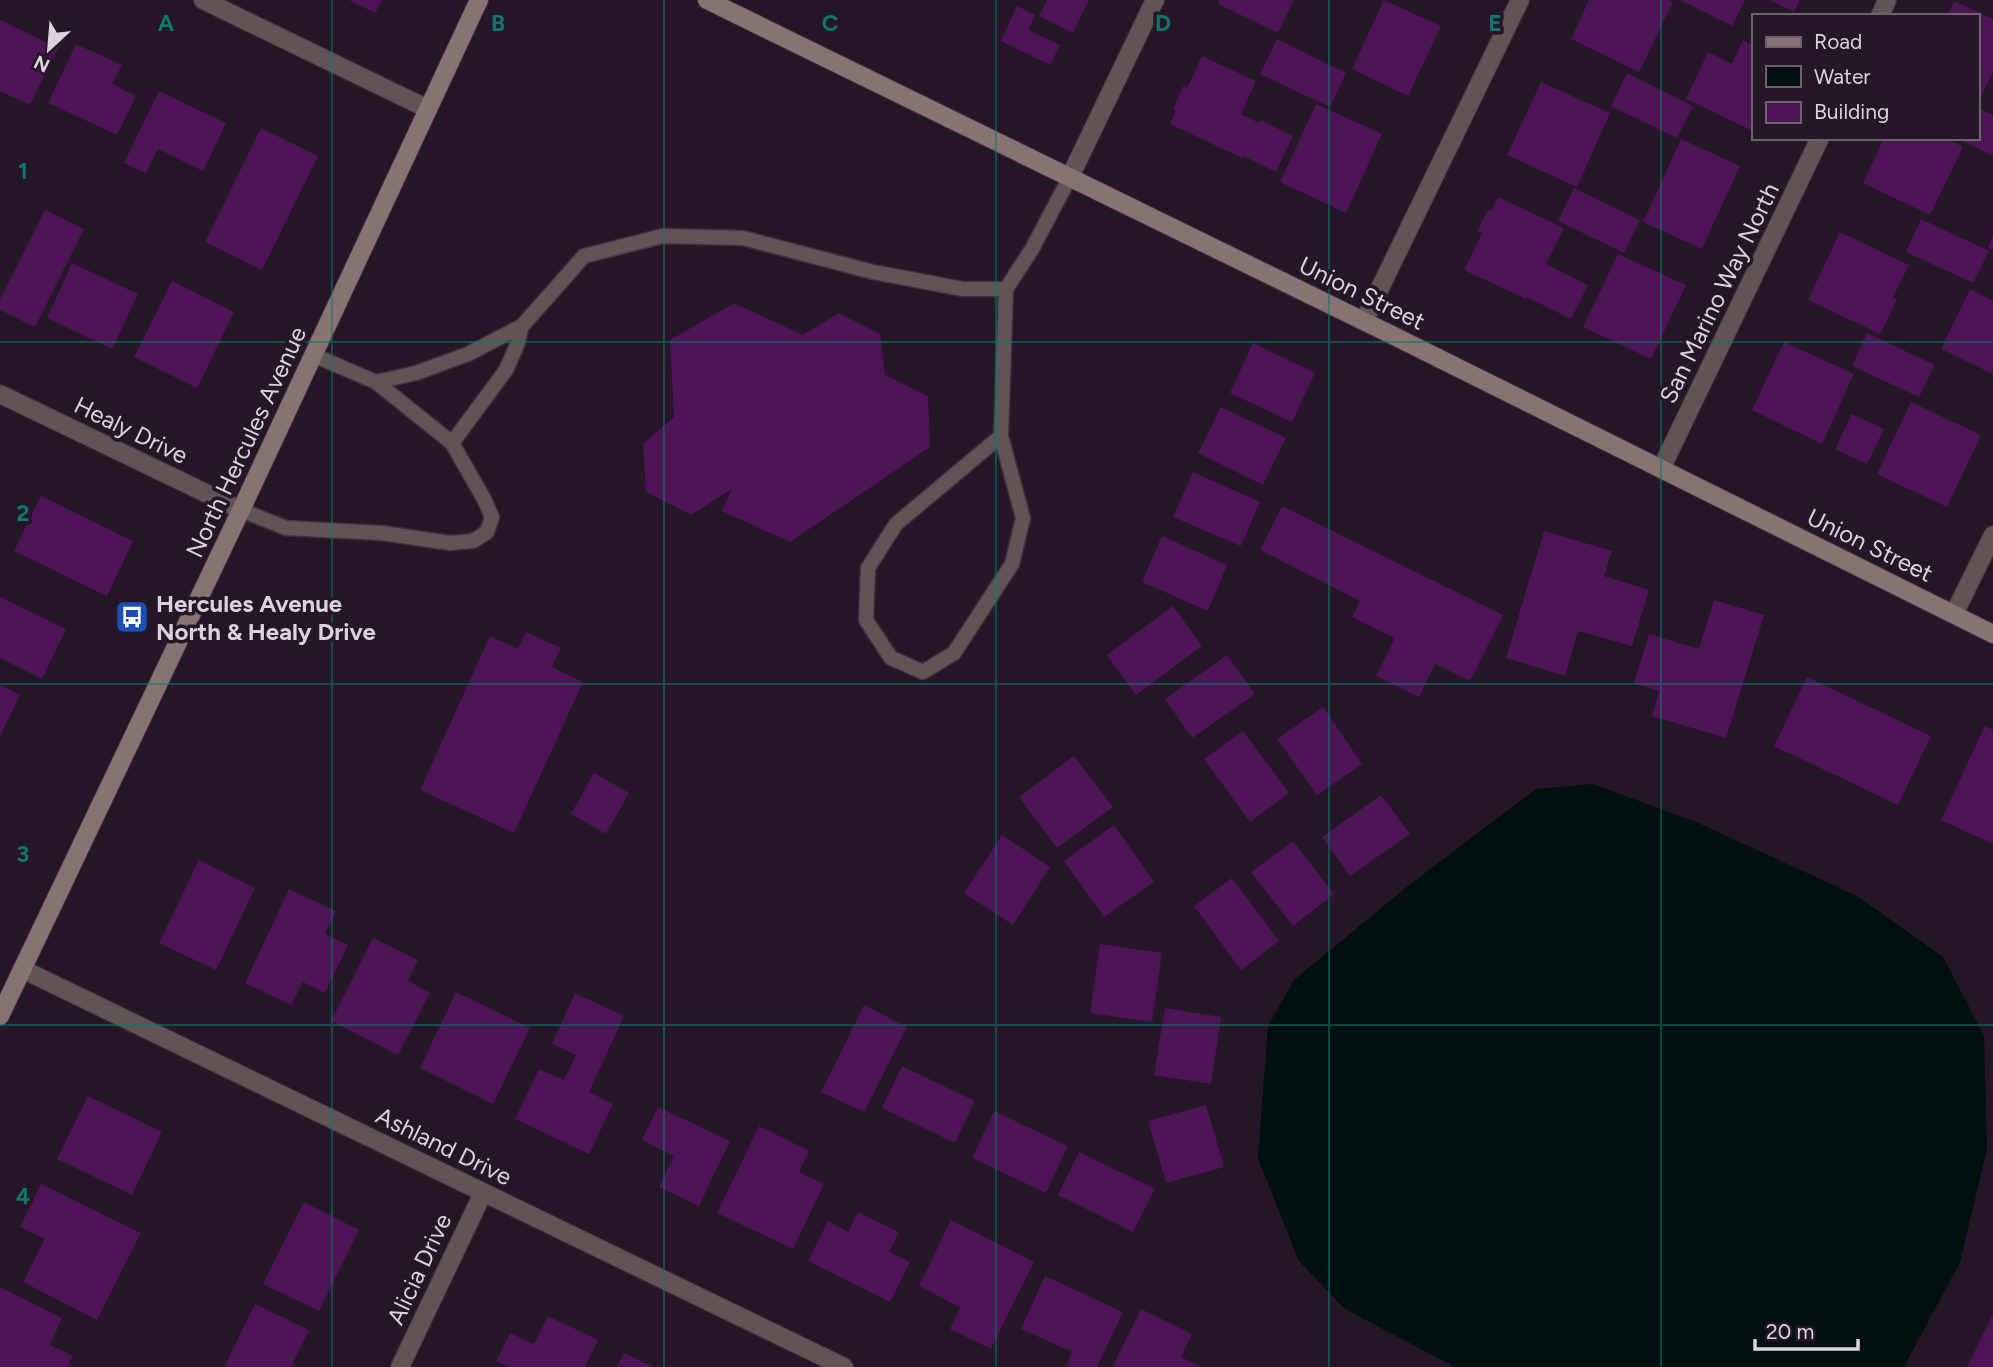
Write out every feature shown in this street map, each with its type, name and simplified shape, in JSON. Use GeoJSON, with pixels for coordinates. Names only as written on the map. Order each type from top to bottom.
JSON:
{"type":"FeatureCollection","features":[{"type":"Feature","properties":{"kind":"street"},"geometry":{"type":"LineString","coordinates":[[203,0],[428,109]]}},
{"type":"Feature","properties":{"kind":"street","name":"North Hercules Avenue"},"geometry":{"type":"LineString","coordinates":[[0,1016],[241,510],[479,0]]}},
{"type":"Feature","properties":{"kind":"street","name":"Union Street"},"geometry":{"type":"LineString","coordinates":[[707,0],[1364,321],[1993,634]]}},
{"type":"Feature","properties":{"kind":"street"},"geometry":{"type":"LineString","coordinates":[[1070,177],[1155,0]]}},
{"type":"Feature","properties":{"kind":"street"},"geometry":{"type":"LineString","coordinates":[[1364,321],[1520,0]]}},
{"type":"Feature","properties":{"kind":"street","name":"San Marino Way North"},"geometry":{"type":"LineString","coordinates":[[1661,469],[1820,140]]}},
{"type":"Feature","properties":{"kind":"street","name":"Healy Drive"},"geometry":{"type":"LineString","coordinates":[[0,394],[241,510]]}},
{"type":"Feature","properties":{"kind":"street"},"geometry":{"type":"LineString","coordinates":[[1954,614],[1993,535]]}},
{"type":"Feature","properties":{"kind":"street","name":"Ashland Drive"},"geometry":{"type":"LineString","coordinates":[[22,968],[844,1367]]}},
{"type":"Feature","properties":{"kind":"street","name":"Alicia Drive"},"geometry":{"type":"LineString","coordinates":[[400,1367],[483,1192]]}},
{"type":"Feature","properties":{"kind":"lane"},"geometry":{"type":"LineString","coordinates":[[1001,436],[896,524],[867,568],[866,620],[891,658],[923,672],[954,653],[1012,564],[1023,518],[1001,436],[1006,289],[1070,177]]}},
{"type":"Feature","properties":{"kind":"lane"},"geometry":{"type":"LineString","coordinates":[[376,382],[416,373],[468,354],[522,326],[584,256],[663,236],[743,238],[873,272],[963,289],[1006,289]]}},
{"type":"Feature","properties":{"kind":"lane"},"geometry":{"type":"LineString","coordinates":[[452,443],[506,370],[522,326]]}},
{"type":"Feature","properties":{"kind":"lane"},"geometry":{"type":"LineString","coordinates":[[241,510],[286,528],[382,533],[450,543],[472,541],[487,532],[492,517],[452,443],[376,382],[313,355]]}},
{"type":"Feature","properties":{"kind":"water"},"geometry":{"type":"Polygon","coordinates":[[[1593,784],[1696,822],[1857,896],[1943,957],[1984,1036],[1987,1149],[1960,1262],[1904,1367],[1455,1367],[1345,1309],[1299,1261],[1258,1158],[1268,1026],[1294,980],[1408,886],[1536,789],[1593,784]]]}},
{"type":"Feature","properties":{"kind":"building"},"geometry":{"type":"Polygon","coordinates":[[[349,0],[382,0],[375,13],[349,0]]]}},
{"type":"Feature","properties":{"kind":"building"},"geometry":{"type":"Polygon","coordinates":[[[1047,0],[1089,0],[1073,33],[1039,16],[1047,0]]]}},
{"type":"Feature","properties":{"kind":"building"},"geometry":{"type":"Polygon","coordinates":[[[1219,0],[1294,0],[1278,33],[1218,4],[1219,0]]]}},
{"type":"Feature","properties":{"kind":"building"},"geometry":{"type":"Polygon","coordinates":[[[1384,0],[1441,26],[1408,96],[1352,69],[1384,0]]]}},
{"type":"Feature","properties":{"kind":"building"},"geometry":{"type":"Polygon","coordinates":[[[1589,0],[1673,2],[1639,72],[1571,39],[1589,0]]]}},
{"type":"Feature","properties":{"kind":"building"},"geometry":{"type":"Polygon","coordinates":[[[1680,0],[1745,0],[1732,26],[1680,0]]]}},
{"type":"Feature","properties":{"kind":"building"},"geometry":{"type":"Polygon","coordinates":[[[1770,0],[1800,0],[1794,12],[1770,0]]]}},
{"type":"Feature","properties":{"kind":"building"},"geometry":{"type":"Polygon","coordinates":[[[1954,1],[1993,19],[1993,72],[1979,101],[1979,14],[1948,14],[1954,1]]]}},
{"type":"Feature","properties":{"kind":"building"},"geometry":{"type":"Polygon","coordinates":[[[1017,6],[1035,15],[1028,30],[1060,45],[1050,65],[1001,41],[1017,6]]]}},
{"type":"Feature","properties":{"kind":"building"},"geometry":{"type":"Polygon","coordinates":[[[0,20],[58,48],[30,105],[0,91],[0,20]]]}},
{"type":"Feature","properties":{"kind":"building"},"geometry":{"type":"Polygon","coordinates":[[[1277,39],[1346,73],[1330,107],[1260,74],[1277,39]]]}},
{"type":"Feature","properties":{"kind":"building"},"geometry":{"type":"Polygon","coordinates":[[[1743,40],[1752,44],[1752,131],[1686,99],[1708,52],[1732,64],[1743,40]]]}},
{"type":"Feature","properties":{"kind":"building"},"geometry":{"type":"Polygon","coordinates":[[[76,44],[122,65],[112,84],[136,96],[117,135],[48,103],[76,44]]]}},
{"type":"Feature","properties":{"kind":"building"},"geometry":{"type":"Polygon","coordinates":[[[1202,56],[1256,81],[1241,114],[1293,136],[1276,172],[1170,124],[1183,86],[1187,88],[1202,56]]]}},
{"type":"Feature","properties":{"kind":"building"},"geometry":{"type":"Polygon","coordinates":[[[1627,73],[1693,106],[1677,138],[1611,106],[1627,73]]]}},
{"type":"Feature","properties":{"kind":"building"},"geometry":{"type":"Polygon","coordinates":[[[1541,82],[1610,113],[1577,187],[1507,155],[1541,82]]]}},
{"type":"Feature","properties":{"kind":"building"},"geometry":{"type":"Polygon","coordinates":[[[159,91],[226,123],[203,171],[158,149],[146,173],[124,163],[159,91]]]}},
{"type":"Feature","properties":{"kind":"building"},"geometry":{"type":"Polygon","coordinates":[[[1316,104],[1382,134],[1346,213],[1280,182],[1316,104]]]}},
{"type":"Feature","properties":{"kind":"building"},"geometry":{"type":"Polygon","coordinates":[[[1979,109],[1993,115],[1993,156],[1961,140],[1979,140],[1979,109]]]}},
{"type":"Feature","properties":{"kind":"building"},"geometry":{"type":"Polygon","coordinates":[[[261,128],[318,156],[262,270],[205,242],[261,128]]]}},
{"type":"Feature","properties":{"kind":"building"},"geometry":{"type":"Polygon","coordinates":[[[1681,139],[1740,166],[1702,249],[1643,222],[1681,139]]]}},
{"type":"Feature","properties":{"kind":"building"},"geometry":{"type":"Polygon","coordinates":[[[1883,140],[1949,140],[1963,147],[1930,215],[1863,183],[1883,140]]]}},
{"type":"Feature","properties":{"kind":"building"},"geometry":{"type":"Polygon","coordinates":[[[1574,188],[1640,220],[1624,253],[1558,221],[1574,188]]]}},
{"type":"Feature","properties":{"kind":"building"},"geometry":{"type":"Polygon","coordinates":[[[1498,197],[1564,228],[1546,264],[1588,285],[1571,319],[1464,270],[1482,233],[1477,231],[1498,197]]]}},
{"type":"Feature","properties":{"kind":"building"},"geometry":{"type":"Polygon","coordinates":[[[45,210],[84,229],[35,327],[0,310],[0,299],[45,210]]]}},
{"type":"Feature","properties":{"kind":"building"},"geometry":{"type":"Polygon","coordinates":[[[1921,219],[1989,251],[1973,283],[1906,252],[1921,219]]]}},
{"type":"Feature","properties":{"kind":"building"},"geometry":{"type":"Polygon","coordinates":[[[1840,232],[1909,265],[1893,297],[1897,299],[1880,334],[1808,300],[1840,232]]]}},
{"type":"Feature","properties":{"kind":"building"},"geometry":{"type":"Polygon","coordinates":[[[1993,235],[1993,250],[1988,248],[1993,235]]]}},
{"type":"Feature","properties":{"kind":"building"},"geometry":{"type":"Polygon","coordinates":[[[1618,254],[1686,285],[1651,359],[1583,327],[1618,254]]]}},
{"type":"Feature","properties":{"kind":"building"},"geometry":{"type":"Polygon","coordinates":[[[72,263],[138,294],[112,349],[47,318],[72,263]]]}},
{"type":"Feature","properties":{"kind":"building"},"geometry":{"type":"Polygon","coordinates":[[[172,281],[234,312],[197,388],[134,357],[172,281]]]}},
{"type":"Feature","properties":{"kind":"building"},"geometry":{"type":"Polygon","coordinates":[[[1970,289],[1993,301],[1993,374],[1941,349],[1970,289]]]}},
{"type":"Feature","properties":{"kind":"building"},"geometry":{"type":"Polygon","coordinates":[[[734,303],[803,335],[839,313],[880,334],[885,375],[928,396],[930,447],[790,542],[722,511],[732,489],[691,515],[646,492],[643,444],[674,417],[670,340],[734,303]]]}},
{"type":"Feature","properties":{"kind":"building"},"geometry":{"type":"Polygon","coordinates":[[[1867,333],[1935,365],[1919,397],[1852,366],[1867,333]]]}},
{"type":"Feature","properties":{"kind":"building"},"geometry":{"type":"Polygon","coordinates":[[[1784,342],[1854,374],[1822,444],[1752,410],[1784,342]]]}},
{"type":"Feature","properties":{"kind":"building"},"geometry":{"type":"Polygon","coordinates":[[[1253,343],[1315,373],[1292,422],[1230,393],[1253,343]]]}},
{"type":"Feature","properties":{"kind":"building"},"geometry":{"type":"Polygon","coordinates":[[[1911,402],[1981,435],[1947,507],[1877,474],[1911,402]]]}},
{"type":"Feature","properties":{"kind":"building"},"geometry":{"type":"Polygon","coordinates":[[[1221,407],[1286,438],[1263,485],[1198,453],[1221,407]]]}},
{"type":"Feature","properties":{"kind":"building"},"geometry":{"type":"Polygon","coordinates":[[[1852,414],[1884,429],[1867,464],[1835,449],[1852,414]]]}},
{"type":"Feature","properties":{"kind":"building"},"geometry":{"type":"Polygon","coordinates":[[[1193,472],[1260,502],[1241,546],[1173,517],[1193,472]]]}},
{"type":"Feature","properties":{"kind":"building"},"geometry":{"type":"Polygon","coordinates":[[[41,496],[133,541],[107,596],[14,551],[41,496]]]}},
{"type":"Feature","properties":{"kind":"building"},"geometry":{"type":"Polygon","coordinates":[[[1282,506],[1503,615],[1470,681],[1435,664],[1419,697],[1376,676],[1395,638],[1352,617],[1360,601],[1260,550],[1282,506]]]}},
{"type":"Feature","properties":{"kind":"building"},"geometry":{"type":"Polygon","coordinates":[[[1544,531],[1612,551],[1604,576],[1649,590],[1632,646],[1578,631],[1565,676],[1506,658],[1544,531]]]}},
{"type":"Feature","properties":{"kind":"building"},"geometry":{"type":"Polygon","coordinates":[[[1162,536],[1227,565],[1208,611],[1142,582],[1162,536]]]}},
{"type":"Feature","properties":{"kind":"building"},"geometry":{"type":"Polygon","coordinates":[[[0,597],[66,629],[42,679],[0,658],[0,597]]]}},
{"type":"Feature","properties":{"kind":"building"},"geometry":{"type":"Polygon","coordinates":[[[1714,600],[1764,615],[1726,738],[1652,716],[1659,691],[1634,683],[1649,634],[1699,649],[1714,600]]]}},
{"type":"Feature","properties":{"kind":"building"},"geometry":{"type":"Polygon","coordinates":[[[1173,606],[1202,646],[1136,695],[1107,655],[1173,606]]]}},
{"type":"Feature","properties":{"kind":"building"},"geometry":{"type":"Polygon","coordinates":[[[526,632],[561,648],[552,667],[583,682],[514,833],[420,790],[490,636],[518,649],[526,632]]]}},
{"type":"Feature","properties":{"kind":"building"},"geometry":{"type":"Polygon","coordinates":[[[1227,655],[1255,694],[1192,738],[1165,699],[1227,655]]]}},
{"type":"Feature","properties":{"kind":"building"},"geometry":{"type":"Polygon","coordinates":[[[1807,677],[1931,736],[1898,805],[1774,746],[1807,677]]]}},
{"type":"Feature","properties":{"kind":"building"},"geometry":{"type":"Polygon","coordinates":[[[0,685],[20,695],[0,736],[0,685]]]}},
{"type":"Feature","properties":{"kind":"building"},"geometry":{"type":"Polygon","coordinates":[[[1323,707],[1362,764],[1317,795],[1277,739],[1323,707]]]}},
{"type":"Feature","properties":{"kind":"building"},"geometry":{"type":"Polygon","coordinates":[[[1985,726],[1993,730],[1993,844],[1941,820],[1985,726]]]}},
{"type":"Feature","properties":{"kind":"building"},"geometry":{"type":"Polygon","coordinates":[[[1243,731],[1289,793],[1250,822],[1204,759],[1243,731]]]}},
{"type":"Feature","properties":{"kind":"building"},"geometry":{"type":"Polygon","coordinates":[[[1074,756],[1113,807],[1057,848],[1019,797],[1074,756]]]}},
{"type":"Feature","properties":{"kind":"building"},"geometry":{"type":"Polygon","coordinates":[[[594,773],[629,793],[606,834],[571,814],[594,773]]]}},
{"type":"Feature","properties":{"kind":"building"},"geometry":{"type":"Polygon","coordinates":[[[1381,795],[1410,834],[1350,876],[1322,837],[1381,795]]]}},
{"type":"Feature","properties":{"kind":"building"},"geometry":{"type":"Polygon","coordinates":[[[1114,825],[1154,882],[1104,917],[1064,861],[1114,825]]]}},
{"type":"Feature","properties":{"kind":"building"},"geometry":{"type":"Polygon","coordinates":[[[1002,835],[1050,867],[1013,925],[964,893],[1002,835]]]}},
{"type":"Feature","properties":{"kind":"building"},"geometry":{"type":"Polygon","coordinates":[[[1293,841],[1334,894],[1293,926],[1251,872],[1293,841]]]}},
{"type":"Feature","properties":{"kind":"building"},"geometry":{"type":"Polygon","coordinates":[[[199,860],[255,888],[216,970],[159,943],[199,860]]]}},
{"type":"Feature","properties":{"kind":"building"},"geometry":{"type":"Polygon","coordinates":[[[1232,878],[1279,941],[1241,970],[1194,906],[1232,878]]]}},
{"type":"Feature","properties":{"kind":"building"},"geometry":{"type":"Polygon","coordinates":[[[289,889],[336,911],[325,934],[348,945],[325,993],[303,982],[291,1005],[245,983],[289,889]]]}},
{"type":"Feature","properties":{"kind":"building"},"geometry":{"type":"Polygon","coordinates":[[[373,938],[418,960],[408,981],[430,993],[398,1055],[331,1021],[373,938]]]}},
{"type":"Feature","properties":{"kind":"building"},"geometry":{"type":"Polygon","coordinates":[[[1100,944],[1162,953],[1152,1022],[1090,1013],[1100,944]]]}},
{"type":"Feature","properties":{"kind":"building"},"geometry":{"type":"Polygon","coordinates":[[[456,992],[530,1028],[493,1104],[420,1068],[456,992]]]}},
{"type":"Feature","properties":{"kind":"building"},"geometry":{"type":"Polygon","coordinates":[[[575,993],[624,1016],[589,1092],[613,1104],[589,1154],[515,1119],[539,1069],[564,1080],[576,1055],[552,1044],[575,993]]]}},
{"type":"Feature","properties":{"kind":"building"},"geometry":{"type":"Polygon","coordinates":[[[864,1005],[907,1027],[864,1112],[821,1092],[864,1005]]]}},
{"type":"Feature","properties":{"kind":"building"},"geometry":{"type":"Polygon","coordinates":[[[1165,1008],[1221,1017],[1211,1084],[1154,1075],[1165,1008]]]}},
{"type":"Feature","properties":{"kind":"building"},"geometry":{"type":"Polygon","coordinates":[[[902,1066],[975,1101],[955,1143],[882,1108],[902,1066]]]}},
{"type":"Feature","properties":{"kind":"building"},"geometry":{"type":"Polygon","coordinates":[[[88,1096],[162,1132],[132,1195],[57,1159],[88,1096]]]}},
{"type":"Feature","properties":{"kind":"building"},"geometry":{"type":"Polygon","coordinates":[[[1206,1105],[1224,1167],[1166,1183],[1148,1121],[1206,1105]]]}},
{"type":"Feature","properties":{"kind":"building"},"geometry":{"type":"Polygon","coordinates":[[[658,1107],[730,1141],[699,1206],[659,1187],[674,1156],[642,1140],[658,1107]]]}},
{"type":"Feature","properties":{"kind":"building"},"geometry":{"type":"Polygon","coordinates":[[[994,1111],[1068,1146],[1046,1193],[972,1158],[994,1111]]]}},
{"type":"Feature","properties":{"kind":"building"},"geometry":{"type":"Polygon","coordinates":[[[759,1126],[809,1151],[799,1172],[824,1184],[793,1249],[717,1213],[759,1126]]]}},
{"type":"Feature","properties":{"kind":"building"},"geometry":{"type":"Polygon","coordinates":[[[1079,1152],[1155,1189],[1133,1232],[1058,1195],[1079,1152]]]}},
{"type":"Feature","properties":{"kind":"building"},"geometry":{"type":"Polygon","coordinates":[[[41,1184],[141,1233],[97,1320],[23,1282],[45,1239],[20,1227],[41,1184]]]}},
{"type":"Feature","properties":{"kind":"building"},"geometry":{"type":"Polygon","coordinates":[[[304,1202],[359,1230],[319,1311],[263,1284],[304,1202]]]}},
{"type":"Feature","properties":{"kind":"building"},"geometry":{"type":"Polygon","coordinates":[[[858,1212],[899,1232],[889,1252],[910,1262],[890,1302],[808,1261],[828,1221],[848,1232],[858,1212]]]}},
{"type":"Feature","properties":{"kind":"building"},"geometry":{"type":"Polygon","coordinates":[[[951,1220],[1034,1262],[991,1349],[950,1329],[960,1307],[919,1286],[951,1220]]]}},
{"type":"Feature","properties":{"kind":"building"},"geometry":{"type":"Polygon","coordinates":[[[1045,1276],[1123,1312],[1097,1367],[1066,1367],[1072,1352],[1021,1329],[1045,1276]]]}},
{"type":"Feature","properties":{"kind":"building"},"geometry":{"type":"Polygon","coordinates":[[[0,1287],[62,1318],[50,1345],[73,1356],[67,1367],[0,1367],[0,1287]]]}},
{"type":"Feature","properties":{"kind":"building"},"geometry":{"type":"Polygon","coordinates":[[[255,1304],[309,1330],[291,1367],[224,1367],[255,1304]]]}},
{"type":"Feature","properties":{"kind":"building"},"geometry":{"type":"Polygon","coordinates":[[[1141,1309],[1192,1334],[1181,1357],[1202,1367],[1112,1367],[1141,1309]]]}},
{"type":"Feature","properties":{"kind":"building"},"geometry":{"type":"Polygon","coordinates":[[[1993,1314],[1993,1367],[1967,1367],[1993,1314]]]}},
{"type":"Feature","properties":{"kind":"building"},"geometry":{"type":"Polygon","coordinates":[[[548,1316],[598,1340],[585,1367],[509,1367],[496,1361],[510,1333],[534,1344],[548,1316]]]}},
{"type":"Feature","properties":{"kind":"building"},"geometry":{"type":"Polygon","coordinates":[[[624,1353],[654,1367],[617,1367],[624,1353]]]}},
{"type":"Feature","properties":{"kind":"place","name":"Hercules Avenue North & Healy Drive"},"geometry":{"type":"Point","coordinates":[132,617]}}]}
